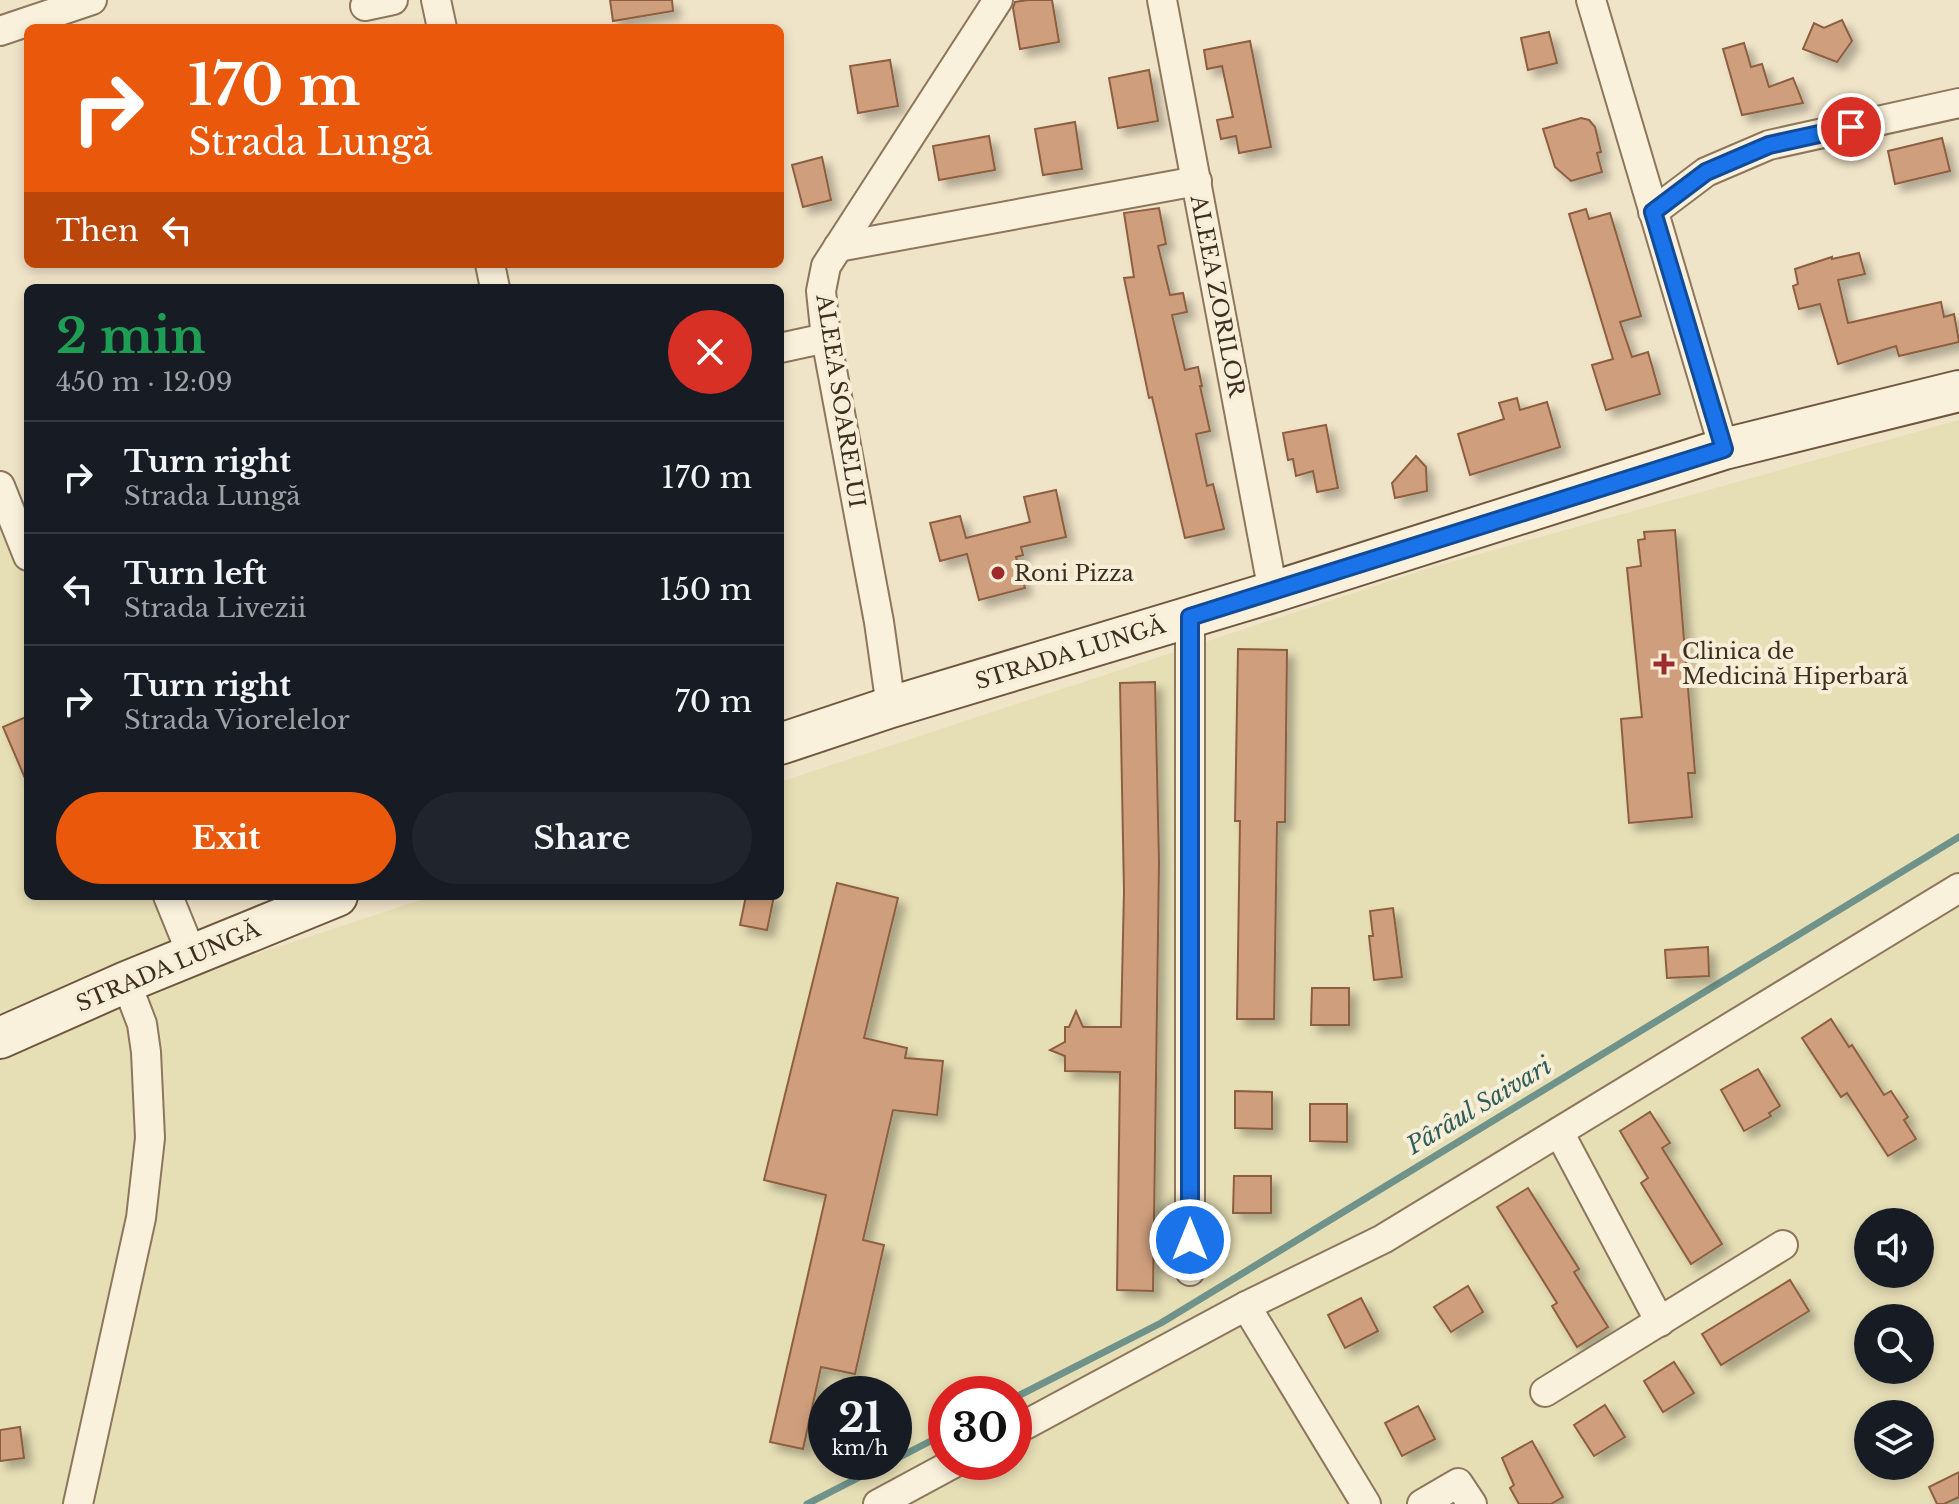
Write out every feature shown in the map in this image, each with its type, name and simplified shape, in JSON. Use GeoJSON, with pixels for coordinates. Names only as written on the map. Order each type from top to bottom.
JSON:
{"type":"FeatureCollection","features":[{"type":"Feature","properties":{"kind":"main road","name":"STRADA LUNGĂ"},"geometry":{"type":"LineString","coordinates":[[784,743],[1724,449],[1959,391]]}},
{"type":"Feature","properties":{"kind":"main road","name":"STRADA LUNGĂ"},"geometry":{"type":"LineString","coordinates":[[0,1038],[126,982],[327,900]]}},
{"type":"Feature","properties":{"kind":"street"},"geometry":{"type":"LineString","coordinates":[[0,31],[92,0]]}},
{"type":"Feature","properties":{"kind":"street"},"geometry":{"type":"LineString","coordinates":[[365,6],[393,0]]}},
{"type":"Feature","properties":{"kind":"street"},"geometry":{"type":"LineString","coordinates":[[436,0],[441,24]]}},
{"type":"Feature","properties":{"kind":"street","name":"ALEEA SOARELUI"},"geometry":{"type":"LineString","coordinates":[[891,707],[879,622],[826,338],[821,291],[826,266],[998,0]]}},
{"type":"Feature","properties":{"kind":"street","name":"ALEEA ZORILOR"},"geometry":{"type":"LineString","coordinates":[[1162,0],[1273,592]]}},
{"type":"Feature","properties":{"kind":"street"},"geometry":{"type":"LineString","coordinates":[[1591,0],[1724,449]]}},
{"type":"Feature","properties":{"kind":"street"},"geometry":{"type":"LineString","coordinates":[[1653,212],[1706,172],[1769,145],[1959,103]]}},
{"type":"Feature","properties":{"kind":"street"},"geometry":{"type":"LineString","coordinates":[[838,247],[1197,181]]}},
{"type":"Feature","properties":{"kind":"street"},"geometry":{"type":"LineString","coordinates":[[784,347],[826,338]]}},
{"type":"Feature","properties":{"kind":"street"},"geometry":{"type":"LineString","coordinates":[[0,486],[24,546]]}},
{"type":"Feature","properties":{"kind":"street"},"geometry":{"type":"LineString","coordinates":[[1190,617],[1190,1271]]}},
{"type":"Feature","properties":{"kind":"street"},"geometry":{"type":"LineString","coordinates":[[1032,1421],[1246,1306],[1383,1239],[1959,888]]}},
{"type":"Feature","properties":{"kind":"street"},"geometry":{"type":"LineString","coordinates":[[170,900],[192,955]]}},
{"type":"Feature","properties":{"kind":"street"},"geometry":{"type":"LineString","coordinates":[[78,1504],[141,1218],[150,1138],[142,1024],[126,982]]}},
{"type":"Feature","properties":{"kind":"street"},"geometry":{"type":"LineString","coordinates":[[1559,1132],[1660,1322]]}},
{"type":"Feature","properties":{"kind":"street"},"geometry":{"type":"LineString","coordinates":[[1545,1392],[1783,1245]]}},
{"type":"Feature","properties":{"kind":"street"},"geometry":{"type":"LineString","coordinates":[[1246,1306],[1366,1504]]}},
{"type":"Feature","properties":{"kind":"street"},"geometry":{"type":"LineString","coordinates":[[878,1504],[928,1477]]}},
{"type":"Feature","properties":{"kind":"street"},"geometry":{"type":"LineString","coordinates":[[1422,1504],[1458,1483],[1472,1504]]}},
{"type":"Feature","properties":{"kind":"shaded area"},"geometry":{"type":"Polygon","coordinates":[[[1959,420],[1959,1504],[0,1504],[0,499],[24,562],[24,900],[154,900],[183,978],[421,900],[784,900],[784,781],[1426,569],[1959,420]]]}},
{"type":"Feature","properties":{"kind":"building"},"geometry":{"type":"Polygon","coordinates":[[[610,0],[672,0],[673,11],[613,21],[610,0]]]}},
{"type":"Feature","properties":{"kind":"building"},"geometry":{"type":"Polygon","coordinates":[[[1052,0],[1059,42],[1020,49],[1013,8],[1015,2],[1052,0]]]}},
{"type":"Feature","properties":{"kind":"building"},"geometry":{"type":"Polygon","coordinates":[[[1842,20],[1852,41],[1837,62],[1803,49],[1814,23],[1824,28],[1842,20]]]}},
{"type":"Feature","properties":{"kind":"building"},"geometry":{"type":"Polygon","coordinates":[[[1549,32],[1557,63],[1528,70],[1521,38],[1549,32]]]}},
{"type":"Feature","properties":{"kind":"building"},"geometry":{"type":"Polygon","coordinates":[[[1250,41],[1271,147],[1239,153],[1236,136],[1221,139],[1217,120],[1233,117],[1222,66],[1207,69],[1204,50],[1250,41]]]}},
{"type":"Feature","properties":{"kind":"building"},"geometry":{"type":"Polygon","coordinates":[[[1744,43],[1751,67],[1762,64],[1769,87],[1793,78],[1803,103],[1742,115],[1723,49],[1744,43]]]}},
{"type":"Feature","properties":{"kind":"building"},"geometry":{"type":"Polygon","coordinates":[[[890,60],[898,106],[858,113],[850,66],[890,60]]]}},
{"type":"Feature","properties":{"kind":"building"},"geometry":{"type":"Polygon","coordinates":[[[1149,70],[1158,121],[1118,128],[1109,78],[1149,70]]]}},
{"type":"Feature","properties":{"kind":"building"},"geometry":{"type":"Polygon","coordinates":[[[1581,118],[1589,120],[1595,127],[1602,172],[1571,181],[1555,167],[1543,129],[1581,118]]]}},
{"type":"Feature","properties":{"kind":"building"},"geometry":{"type":"Polygon","coordinates":[[[1075,122],[1082,169],[1043,175],[1035,129],[1075,122]]]}},
{"type":"Feature","properties":{"kind":"building"},"geometry":{"type":"Polygon","coordinates":[[[989,136],[995,170],[939,180],[933,146],[989,136]]]}},
{"type":"Feature","properties":{"kind":"building"},"geometry":{"type":"Polygon","coordinates":[[[1942,138],[1950,171],[1895,184],[1888,151],[1942,138]]]}},
{"type":"Feature","properties":{"kind":"building"},"geometry":{"type":"Polygon","coordinates":[[[822,157],[831,200],[803,207],[792,165],[822,157]]]}},
{"type":"Feature","properties":{"kind":"building"},"geometry":{"type":"Polygon","coordinates":[[[1159,208],[1166,244],[1158,246],[1170,295],[1183,293],[1187,312],[1172,315],[1185,370],[1198,367],[1210,431],[1196,434],[1207,486],[1213,484],[1224,529],[1185,538],[1152,397],[1149,398],[1124,278],[1134,277],[1124,213],[1159,208]]]}},
{"type":"Feature","properties":{"kind":"building"},"geometry":{"type":"Polygon","coordinates":[[[1586,209],[1589,219],[1610,213],[1641,316],[1620,322],[1632,357],[1648,352],[1660,394],[1606,410],[1592,365],[1613,359],[1569,214],[1586,209]]]}},
{"type":"Feature","properties":{"kind":"building"},"geometry":{"type":"Polygon","coordinates":[[[1859,253],[1865,274],[1838,280],[1848,323],[1941,302],[1944,317],[1954,314],[1959,342],[1899,356],[1896,346],[1838,364],[1820,304],[1799,309],[1793,286],[1798,284],[1795,269],[1832,257],[1859,253]]]}},
{"type":"Feature","properties":{"kind":"building"},"geometry":{"type":"Polygon","coordinates":[[[1517,398],[1520,410],[1547,402],[1560,447],[1470,475],[1458,434],[1504,419],[1499,403],[1517,398]]]}},
{"type":"Feature","properties":{"kind":"building"},"geometry":{"type":"Polygon","coordinates":[[[1326,425],[1338,488],[1317,492],[1313,471],[1296,476],[1293,459],[1288,460],[1283,433],[1326,425]]]}},
{"type":"Feature","properties":{"kind":"building"},"geometry":{"type":"Polygon","coordinates":[[[1416,456],[1426,467],[1427,491],[1395,498],[1392,483],[1416,456]]]}},
{"type":"Feature","properties":{"kind":"building"},"geometry":{"type":"Polygon","coordinates":[[[1056,490],[1066,537],[1021,547],[1023,555],[1016,557],[1025,588],[979,600],[967,554],[940,561],[930,523],[960,516],[966,538],[1030,522],[1024,497],[1056,490]]]}},
{"type":"Feature","properties":{"kind":"building"},"geometry":{"type":"Polygon","coordinates":[[[1675,530],[1695,773],[1688,773],[1692,817],[1629,823],[1621,719],[1642,717],[1627,568],[1641,566],[1638,540],[1645,539],[1644,532],[1675,530]]]}},
{"type":"Feature","properties":{"kind":"building"},"geometry":{"type":"Polygon","coordinates":[[[1238,649],[1287,650],[1285,822],[1277,822],[1274,1019],[1237,1019],[1240,821],[1235,821],[1238,649]]]}},
{"type":"Feature","properties":{"kind":"building"},"geometry":{"type":"Polygon","coordinates":[[[1155,682],[1159,862],[1153,1291],[1117,1290],[1120,1072],[1065,1071],[1065,1056],[1050,1050],[1065,1042],[1065,1027],[1069,1027],[1076,1011],[1083,1027],[1121,1027],[1124,891],[1120,683],[1155,682]]]}},
{"type":"Feature","properties":{"kind":"building"},"geometry":{"type":"Polygon","coordinates":[[[24,718],[24,776],[3,727],[24,718]]]}},
{"type":"Feature","properties":{"kind":"building"},"geometry":{"type":"Polygon","coordinates":[[[837,883],[898,898],[864,1038],[907,1048],[905,1058],[943,1061],[937,1115],[893,1110],[863,1240],[884,1245],[855,1374],[821,1367],[819,1376],[808,1376],[808,1426],[803,1449],[770,1442],[826,1195],[764,1180],[837,883]]]}},
{"type":"Feature","properties":{"kind":"building"},"geometry":{"type":"Polygon","coordinates":[[[745,900],[773,900],[767,930],[740,925],[745,900]]]}},
{"type":"Feature","properties":{"kind":"building"},"geometry":{"type":"Polygon","coordinates":[[[1393,908],[1402,977],[1374,980],[1369,936],[1373,936],[1370,911],[1393,908]]]}},
{"type":"Feature","properties":{"kind":"building"},"geometry":{"type":"Polygon","coordinates":[[[1708,947],[1709,976],[1667,978],[1665,950],[1708,947]]]}},
{"type":"Feature","properties":{"kind":"building"},"geometry":{"type":"Polygon","coordinates":[[[1312,988],[1349,988],[1349,1025],[1311,1025],[1312,988]]]}},
{"type":"Feature","properties":{"kind":"building"},"geometry":{"type":"Polygon","coordinates":[[[1831,1019],[1884,1095],[1891,1091],[1908,1117],[1904,1120],[1916,1139],[1888,1156],[1847,1093],[1841,1097],[1802,1038],[1831,1019]]]}},
{"type":"Feature","properties":{"kind":"building"},"geometry":{"type":"Polygon","coordinates":[[[1758,1069],[1780,1106],[1769,1113],[1771,1116],[1744,1131],[1721,1090],[1758,1069]]]}},
{"type":"Feature","properties":{"kind":"building"},"geometry":{"type":"Polygon","coordinates":[[[1235,1091],[1272,1092],[1272,1129],[1235,1128],[1235,1091]]]}},
{"type":"Feature","properties":{"kind":"building"},"geometry":{"type":"Polygon","coordinates":[[[1310,1104],[1347,1104],[1347,1142],[1310,1141],[1310,1104]]]}},
{"type":"Feature","properties":{"kind":"building"},"geometry":{"type":"Polygon","coordinates":[[[1650,1112],[1670,1143],[1662,1148],[1722,1244],[1691,1264],[1641,1183],[1648,1178],[1620,1131],[1650,1112]]]}},
{"type":"Feature","properties":{"kind":"building"},"geometry":{"type":"Polygon","coordinates":[[[1234,1176],[1271,1176],[1271,1213],[1233,1213],[1234,1176]]]}},
{"type":"Feature","properties":{"kind":"building"},"geometry":{"type":"Polygon","coordinates":[[[1528,1188],[1579,1269],[1574,1272],[1608,1327],[1577,1347],[1552,1306],[1557,1303],[1497,1207],[1528,1188]]]}},
{"type":"Feature","properties":{"kind":"building"},"geometry":{"type":"Polygon","coordinates":[[[1790,1280],[1809,1311],[1721,1365],[1702,1334],[1790,1280]]]}},
{"type":"Feature","properties":{"kind":"building"},"geometry":{"type":"Polygon","coordinates":[[[1468,1286],[1483,1312],[1451,1332],[1434,1307],[1468,1286]]]}},
{"type":"Feature","properties":{"kind":"building"},"geometry":{"type":"Polygon","coordinates":[[[1361,1298],[1378,1331],[1345,1348],[1328,1315],[1361,1298]]]}},
{"type":"Feature","properties":{"kind":"building"},"geometry":{"type":"Polygon","coordinates":[[[1674,1362],[1694,1393],[1663,1412],[1644,1381],[1674,1362]]]}},
{"type":"Feature","properties":{"kind":"building"},"geometry":{"type":"Polygon","coordinates":[[[1605,1405],[1625,1437],[1594,1456],[1574,1425],[1605,1405]]]}},
{"type":"Feature","properties":{"kind":"building"},"geometry":{"type":"Polygon","coordinates":[[[1418,1406],[1435,1439],[1402,1456],[1385,1423],[1418,1406]]]}},
{"type":"Feature","properties":{"kind":"building"},"geometry":{"type":"Polygon","coordinates":[[[20,1427],[24,1458],[0,1461],[0,1430],[20,1427]]]}},
{"type":"Feature","properties":{"kind":"building"},"geometry":{"type":"Polygon","coordinates":[[[1532,1441],[1563,1497],[1551,1504],[1519,1504],[1510,1488],[1514,1485],[1502,1458],[1532,1441]]]}},
{"type":"Feature","properties":{"kind":"building"},"geometry":{"type":"Polygon","coordinates":[[[1959,1472],[1959,1497],[1937,1504],[1929,1487],[1959,1472]]]}},
{"type":"Feature","properties":{"kind":"waterway","name":"Pârâul Saivari"},"geometry":{"type":"LineString","coordinates":[[1032,1389],[1161,1323],[1959,837]]}},
{"type":"Feature","properties":{"kind":"waterway","name":"Pârâul Saivari"},"geometry":{"type":"LineString","coordinates":[[912,1451],[928,1442]]}},
{"type":"Feature","properties":{"kind":"waterway","name":"Pârâul Saivari"},"geometry":{"type":"LineString","coordinates":[[807,1504],[854,1480]]}},
{"type":"Feature","properties":{"kind":"place","name":"Roni Pizza"},"geometry":{"type":"Point","coordinates":[998,573]}},
{"type":"Feature","properties":{"kind":"place","name":"Clinica de Medicină Hiperbară"},"geometry":{"type":"Point","coordinates":[1664,664]}},
{"type":"Feature","properties":{"kind":"route"},"geometry":{"type":"LineString","coordinates":[[1190,1240],[1190,617],[1724,449],[1653,212],[1706,172],[1769,145],[1851,127]]}}]}
